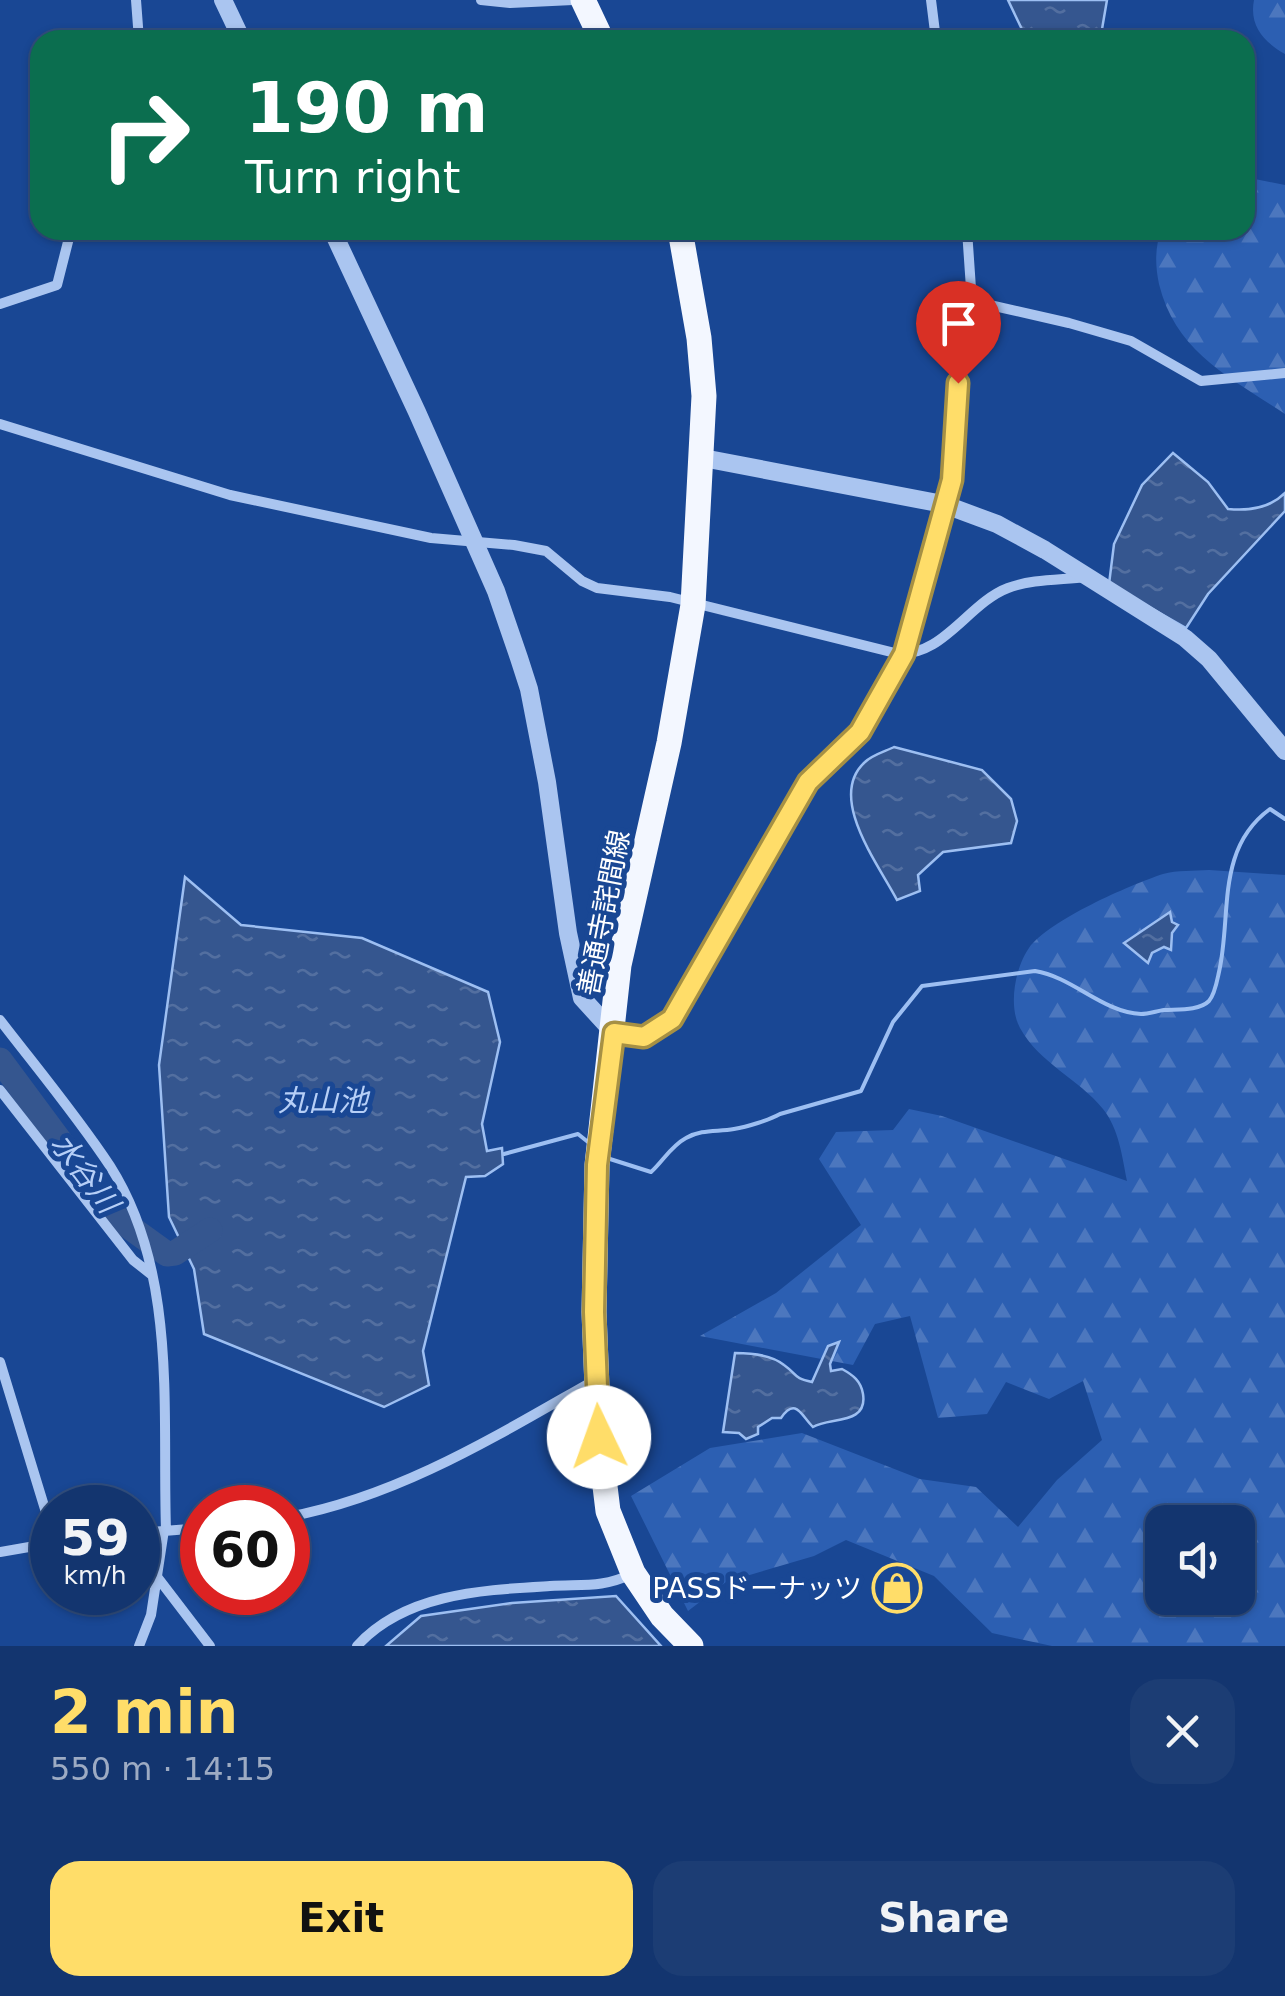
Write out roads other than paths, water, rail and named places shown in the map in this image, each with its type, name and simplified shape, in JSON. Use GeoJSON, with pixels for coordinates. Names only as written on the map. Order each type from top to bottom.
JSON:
{"type":"FeatureCollection","features":[{"type":"Feature","properties":{"kind":"main road"},"geometry":{"type":"LineString","coordinates":[[583,0],[597,30]]}},
{"type":"Feature","properties":{"kind":"main road","name":"善通寺詫間線"},"geometry":{"type":"LineString","coordinates":[[682,240],[699,338],[704,396],[692,605],[670,743],[619,966],[597,1165],[594,1298],[604,1490],[619,1544],[662,1616],[691,1646]]}},
{"type":"Feature","properties":{"kind":"street"},"geometry":{"type":"LineString","coordinates":[[136,0],[139,30]]}},
{"type":"Feature","properties":{"kind":"street"},"geometry":{"type":"LineString","coordinates":[[223,0],[237,30]]}},
{"type":"Feature","properties":{"kind":"street"},"geometry":{"type":"LineString","coordinates":[[480,0],[573,0]]}},
{"type":"Feature","properties":{"kind":"street"},"geometry":{"type":"LineString","coordinates":[[931,0],[935,30]]}},
{"type":"Feature","properties":{"kind":"street"},"geometry":{"type":"LineString","coordinates":[[0,304],[57,285],[68,240]]}},
{"type":"Feature","properties":{"kind":"street"},"geometry":{"type":"LineString","coordinates":[[337,240],[496,591],[529,689],[582,998],[614,1033],[644,1037],[672,1019],[808,782],[860,732],[904,654],[952,480],[961,351],[972,301],[968,240]]}},
{"type":"Feature","properties":{"kind":"street"},"geometry":{"type":"LineString","coordinates":[[972,301],[1131,341],[1201,381],[1285,373]]}},
{"type":"Feature","properties":{"kind":"street"},"geometry":{"type":"LineString","coordinates":[[0,424],[230,495],[431,538],[546,551],[582,582],[597,588],[670,598],[904,654],[939,641],[988,599],[1006,589],[1026,583],[1087,577]]}},
{"type":"Feature","properties":{"kind":"street"},"geometry":{"type":"LineString","coordinates":[[703,458],[943,504],[997,524],[1185,638],[1208,659],[1285,751]]}},
{"type":"Feature","properties":{"kind":"street"},"geometry":{"type":"LineString","coordinates":[[1266,727],[1285,736]]}},
{"type":"Feature","properties":{"kind":"street"},"geometry":{"type":"LineString","coordinates":[[0,1020],[111,1168],[140,1231],[160,1320],[165,1530],[160,1564]]}},
{"type":"Feature","properties":{"kind":"street"},"geometry":{"type":"LineString","coordinates":[[0,1090],[133,1260],[152,1275]]}},
{"type":"Feature","properties":{"kind":"street"},"geometry":{"type":"LineString","coordinates":[[0,1362],[38,1485]]}},
{"type":"Feature","properties":{"kind":"street"},"geometry":{"type":"LineString","coordinates":[[310,1512],[420,1476],[596,1380]]}},
{"type":"Feature","properties":{"kind":"street"},"geometry":{"type":"LineString","coordinates":[[160,1531],[180,1529]]}},
{"type":"Feature","properties":{"kind":"street"},"geometry":{"type":"LineString","coordinates":[[0,1552],[30,1547]]}},
{"type":"Feature","properties":{"kind":"street"},"geometry":{"type":"LineString","coordinates":[[358,1646],[406,1610],[435,1600],[484,1591],[609,1585],[633,1573]]}},
{"type":"Feature","properties":{"kind":"street"},"geometry":{"type":"LineString","coordinates":[[160,1581],[210,1646]]}},
{"type":"Feature","properties":{"kind":"street"},"geometry":{"type":"LineString","coordinates":[[139,1646],[151,1615]]}},
{"type":"Feature","properties":{"kind":"water"},"geometry":{"type":"Polygon","coordinates":[[[1008,0],[1107,0],[1102,30],[1022,30],[1008,0]]]}},
{"type":"Feature","properties":{"kind":"water"},"geometry":{"type":"Polygon","coordinates":[[[1173,453],[1208,482],[1228,509],[1258,507],[1285,493],[1285,511],[1208,594],[1186,628],[1109,584],[1114,544],[1142,485],[1173,453]]]}},
{"type":"Feature","properties":{"kind":"water"},"geometry":{"type":"Polygon","coordinates":[[[894,747],[982,770],[1011,799],[1017,821],[1011,843],[943,852],[918,875],[920,891],[897,900],[860,831],[851,793],[854,777],[865,762],[894,747]]]}},
{"type":"Feature","properties":{"kind":"water","name":"丸山池"},"geometry":{"type":"Polygon","coordinates":[[[185,877],[241,925],[362,938],[488,992],[500,1042],[482,1124],[487,1151],[502,1148],[503,1164],[485,1176],[466,1177],[423,1351],[429,1385],[384,1407],[204,1334],[194,1269],[169,1217],[159,1065],[185,877]]]}},
{"type":"Feature","properties":{"kind":"water"},"geometry":{"type":"Polygon","coordinates":[[[1170,912],[1172,922],[1178,925],[1172,933],[1171,950],[1164,947],[1152,953],[1148,963],[1124,943],[1170,912]]]}},
{"type":"Feature","properties":{"kind":"water"},"geometry":{"type":"Polygon","coordinates":[[[839,1342],[831,1371],[842,1369],[860,1385],[860,1411],[813,1427],[799,1410],[791,1409],[781,1418],[772,1418],[758,1427],[758,1434],[746,1439],[739,1433],[723,1432],[735,1353],[774,1359],[798,1378],[812,1382],[828,1346],[839,1342]]]}},
{"type":"Feature","properties":{"kind":"water"},"geometry":{"type":"Polygon","coordinates":[[[616,1596],[661,1646],[386,1646],[421,1616],[512,1603],[616,1596]]]}},
{"type":"Feature","properties":{"kind":"waterway"},"geometry":{"type":"LineString","coordinates":[[610,1159],[651,1172],[676,1145],[692,1135],[745,1127],[861,1091],[893,1022],[922,986],[1035,971],[1127,1012],[1144,1014],[1205,1004],[1213,995],[1217,979],[1229,884],[1241,843],[1270,809],[1285,819]]}},
{"type":"Feature","properties":{"kind":"waterway","name":"水谷川"},"geometry":{"type":"LineString","coordinates":[[0,1060],[117,1218],[167,1254],[175,1253],[210,1230]]}},
{"type":"Feature","properties":{"kind":"waterway"},"geometry":{"type":"LineString","coordinates":[[504,1154],[578,1134],[588,1142]]}},
{"type":"Feature","properties":{"kind":"place","name":"PASSドーナッツ"},"geometry":{"type":"Point","coordinates":[897,1588]}}]}
